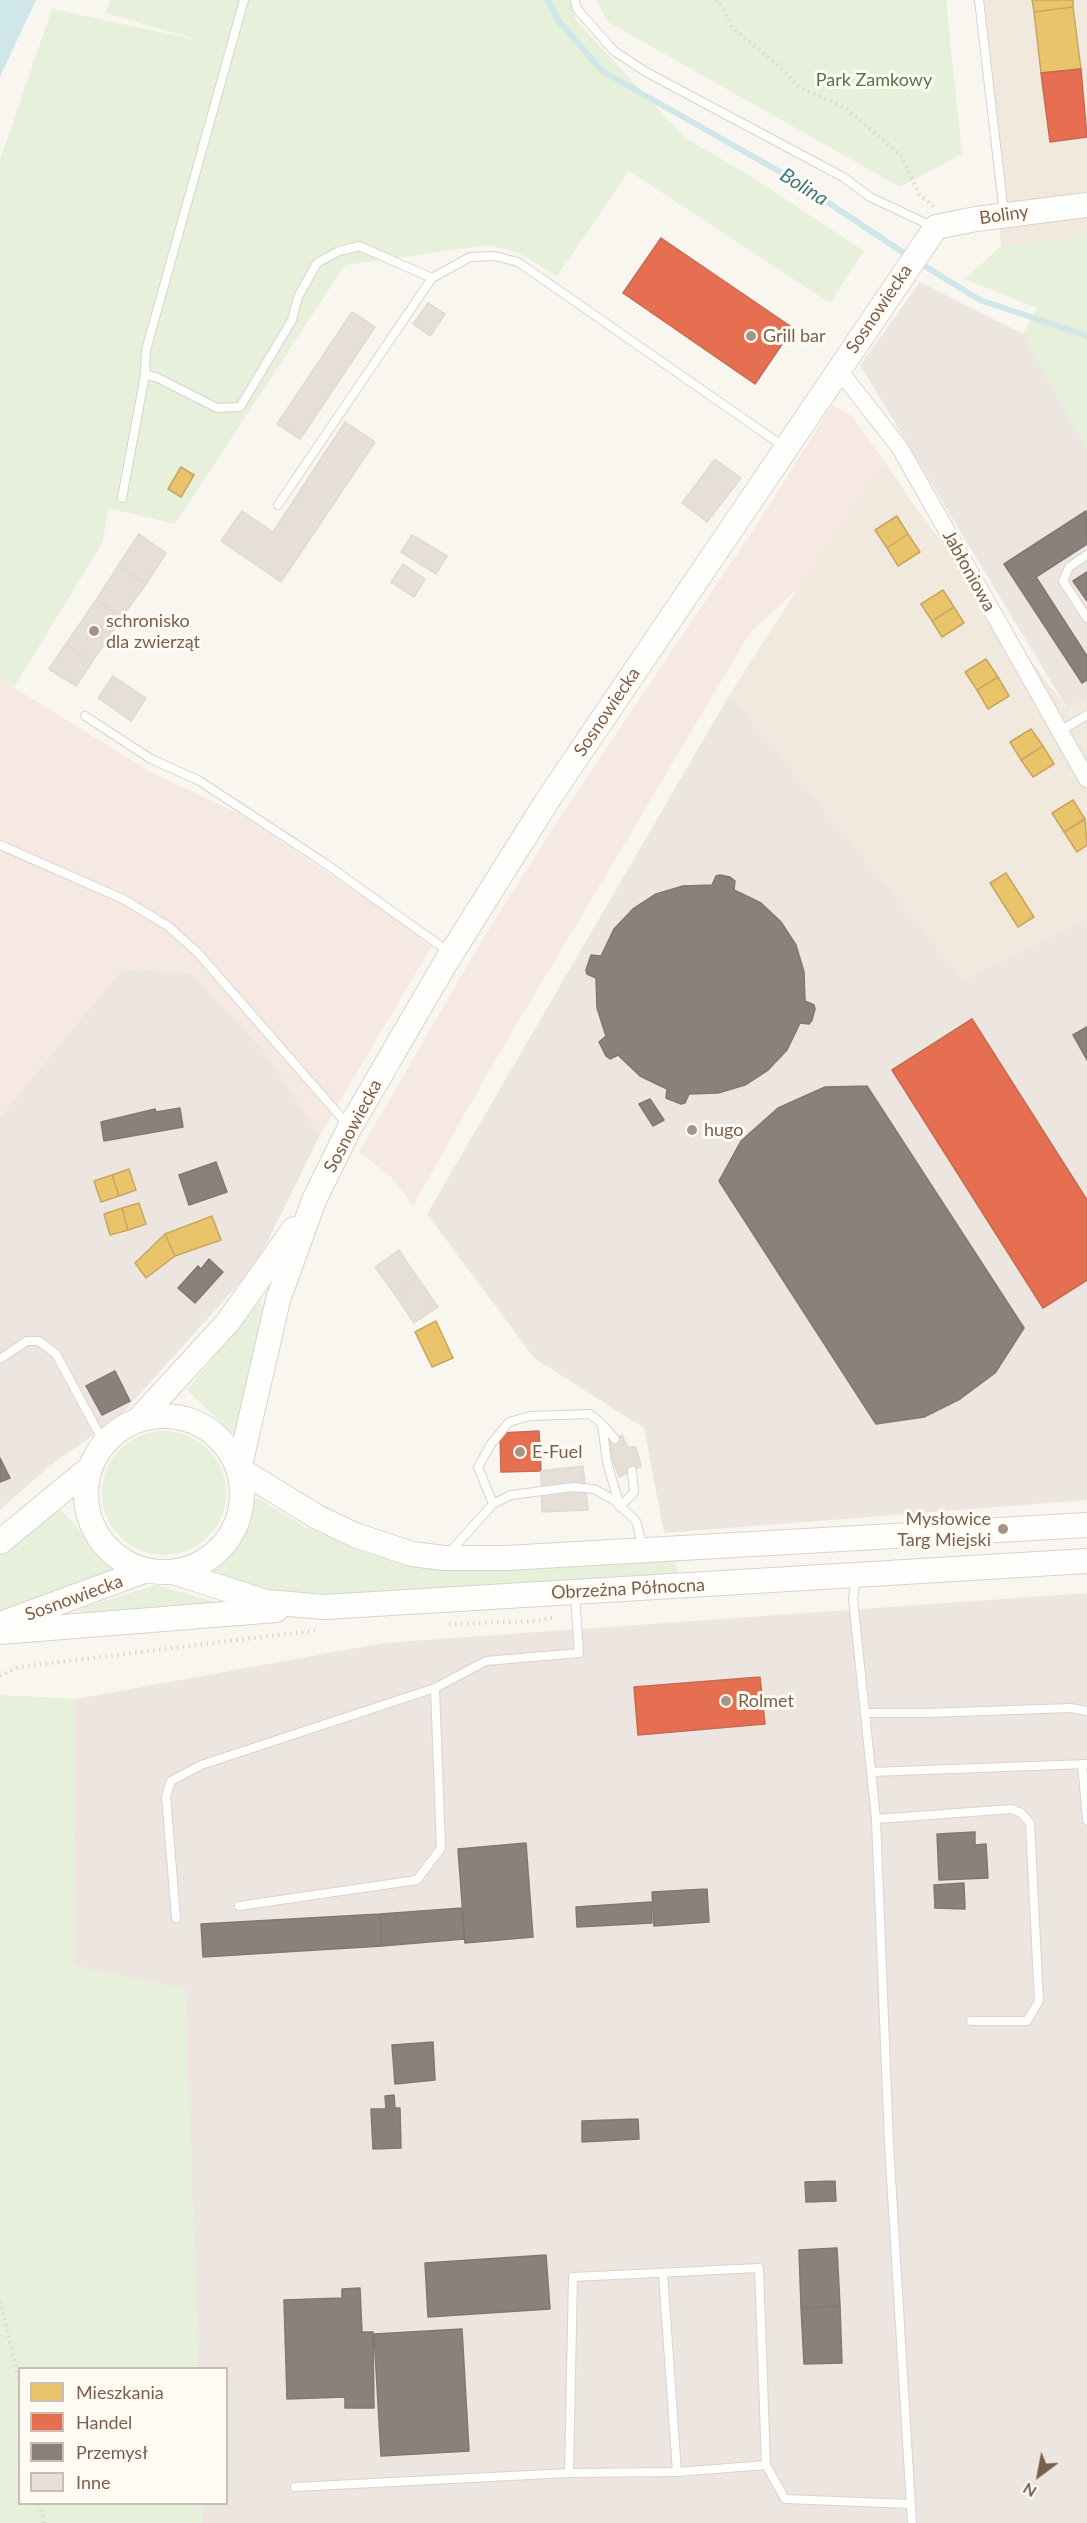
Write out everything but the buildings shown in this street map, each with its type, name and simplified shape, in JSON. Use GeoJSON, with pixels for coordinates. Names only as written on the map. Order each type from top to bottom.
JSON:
{"type":"FeatureCollection","features":[{"type":"Feature","properties":{"kind":"street","name":"Boliny"},"geometry":{"type":"LineString","coordinates":[[937,230],[1004,215],[1087,205]]}},
{"type":"Feature","properties":{"kind":"street","name":"Sosnowiecka"},"geometry":{"type":"LineString","coordinates":[[239,1469],[278,1300],[314,1200],[350,1127],[452,954],[549,798],[902,276],[937,230]]}},
{"type":"Feature","properties":{"kind":"street","name":"Jabłoniowa"},"geometry":{"type":"LineString","coordinates":[[839,370],[900,448],[1087,780]]}},
{"type":"Feature","properties":{"kind":"street","name":"Sosnowiecka"},"geometry":{"type":"LineString","coordinates":[[139,1419],[169,1416],[199,1423],[216,1435],[230,1451],[239,1469],[243,1495],[239,1520],[226,1543],[207,1560],[173,1572],[147,1570],[126,1562],[109,1549],[95,1532],[88,1511],[86,1489],[90,1468],[104,1443],[120,1429],[139,1419],[228,1322],[314,1200]]}},
{"type":"Feature","properties":{"kind":"street","name":"Sosnowiecka"},"geometry":{"type":"LineString","coordinates":[[0,1542],[90,1468]]}},
{"type":"Feature","properties":{"kind":"street","name":"Obrzeżna Północna"},"geometry":{"type":"LineString","coordinates":[[239,1469],[318,1517],[355,1535],[412,1554],[444,1558],[506,1558],[1087,1525]]}},
{"type":"Feature","properties":{"kind":"street"},"geometry":{"type":"LineString","coordinates":[[854,1537],[856,1575]]}},
{"type":"Feature","properties":{"kind":"street","name":"Obrzeżna Północna"},"geometry":{"type":"LineString","coordinates":[[173,1572],[266,1602],[326,1618],[576,1602],[856,1575],[1087,1562]]}},
{"type":"Feature","properties":{"kind":"street","name":"Sosnowiecka"},"geometry":{"type":"LineString","coordinates":[[0,1624],[147,1570]]}},
{"type":"Feature","properties":{"kind":"street"},"geometry":{"type":"LineString","coordinates":[[0,1632],[326,1618]]}},
{"type":"Feature","properties":{"kind":"lane"},"geometry":{"type":"LineString","coordinates":[[122,498],[145,375],[146,350],[244,0]]}},
{"type":"Feature","properties":{"kind":"lane"},"geometry":{"type":"LineString","coordinates":[[575,0],[577,9],[614,51],[646,72],[833,171],[870,197],[937,230]]}},
{"type":"Feature","properties":{"kind":"lane"},"geometry":{"type":"LineString","coordinates":[[979,0],[1004,215]]}},
{"type":"Feature","properties":{"kind":"lane"},"geometry":{"type":"LineString","coordinates":[[145,375],[156,377],[217,408],[240,407],[292,320],[298,297],[317,263],[339,251],[359,246],[385,255],[432,278]]}},
{"type":"Feature","properties":{"kind":"lane"},"geometry":{"type":"LineString","coordinates":[[278,505],[432,278],[470,257],[495,256],[518,262],[786,448]]}},
{"type":"Feature","properties":{"kind":"lane"},"geometry":{"type":"LineString","coordinates":[[1087,555],[1069,567],[1063,581],[1087,618]]}},
{"type":"Feature","properties":{"kind":"lane"},"geometry":{"type":"LineString","coordinates":[[1060,731],[1087,715]]}},
{"type":"Feature","properties":{"kind":"lane"},"geometry":{"type":"LineString","coordinates":[[85,716],[151,759],[198,780],[326,864],[452,954]]}},
{"type":"Feature","properties":{"kind":"lane"},"geometry":{"type":"LineString","coordinates":[[0,845],[123,899],[168,926],[198,953],[350,1127]]}},
{"type":"Feature","properties":{"kind":"lane"},"geometry":{"type":"LineString","coordinates":[[0,1359],[27,1341],[39,1341],[56,1354],[104,1443]]}},
{"type":"Feature","properties":{"kind":"lane"},"geometry":{"type":"LineString","coordinates":[[493,1504],[478,1467],[491,1444],[509,1422],[530,1416],[590,1414],[615,1439]]}},
{"type":"Feature","properties":{"kind":"lane"},"geometry":{"type":"LineString","coordinates":[[602,1424],[607,1462],[620,1507]]}},
{"type":"Feature","properties":{"kind":"lane"},"geometry":{"type":"LineString","coordinates":[[620,1507],[634,1492],[632,1471]]}},
{"type":"Feature","properties":{"kind":"lane"},"geometry":{"type":"LineString","coordinates":[[444,1558],[493,1504],[511,1495],[573,1488],[594,1489],[620,1507],[636,1521],[644,1550]]}},
{"type":"Feature","properties":{"kind":"lane"},"geometry":{"type":"LineString","coordinates":[[856,1575],[853,1599],[876,1819],[889,2144],[912,2523]]}},
{"type":"Feature","properties":{"kind":"lane"},"geometry":{"type":"LineString","coordinates":[[176,1918],[166,1796],[171,1781],[201,1765],[435,1688],[486,1661],[579,1653],[576,1602]]}},
{"type":"Feature","properties":{"kind":"lane"},"geometry":{"type":"LineString","coordinates":[[239,1906],[417,1880],[441,1848],[435,1688]]}},
{"type":"Feature","properties":{"kind":"lane"},"geometry":{"type":"LineString","coordinates":[[865,1713],[1071,1708],[1087,1711]]}},
{"type":"Feature","properties":{"kind":"lane"},"geometry":{"type":"LineString","coordinates":[[871,1772],[1084,1764],[1087,1820]]}},
{"type":"Feature","properties":{"kind":"lane"},"geometry":{"type":"LineString","coordinates":[[876,1819],[1012,1809],[1021,1813],[1030,1823],[1039,2001],[1027,2021],[971,2021]]}},
{"type":"Feature","properties":{"kind":"lane"},"geometry":{"type":"LineString","coordinates":[[569,2474],[573,2277],[759,2268],[766,2465],[785,2499],[910,2504]]}},
{"type":"Feature","properties":{"kind":"lane"},"geometry":{"type":"LineString","coordinates":[[663,2274],[677,2472]]}},
{"type":"Feature","properties":{"kind":"lane"},"geometry":{"type":"LineString","coordinates":[[295,2487],[569,2474],[677,2472],[766,2465]]}},
{"type":"Feature","properties":{"kind":"path"},"geometry":{"type":"LineString","coordinates":[[716,0],[724,9],[732,27],[778,65],[799,87],[846,108],[902,157],[937,230]]}},
{"type":"Feature","properties":{"kind":"path"},"geometry":{"type":"LineString","coordinates":[[442,1624],[538,1621],[576,1602]]}},
{"type":"Feature","properties":{"kind":"path"},"geometry":{"type":"LineString","coordinates":[[0,1676],[19,1667],[326,1618]]}},
{"type":"Feature","properties":{"kind":"path"},"geometry":{"type":"LineString","coordinates":[[0,2301],[18,2376]]}},
{"type":"Feature","properties":{"kind":"path"},"geometry":{"type":"LineString","coordinates":[[40,2505],[44,2523]]}},
{"type":"Feature","properties":{"kind":"shaded area"},"geometry":{"type":"Polygon","coordinates":[[[978,0],[1087,0],[1087,236],[1001,246],[978,0]]]}},
{"type":"Feature","properties":{"kind":"shaded area"},"geometry":{"type":"Polygon","coordinates":[[[920,282],[1023,334],[1087,449],[1087,697],[1068,710],[860,365],[920,282]]]}},
{"type":"Feature","properties":{"kind":"shaded area"},"geometry":{"type":"Polygon","coordinates":[[[832,405],[852,416],[885,462],[799,587],[750,633],[486,1076],[413,1206],[392,1178],[359,1152],[480,944],[553,828],[762,517],[832,405]]]}},
{"type":"Feature","properties":{"kind":"shaded area"},"geometry":{"type":"Polygon","coordinates":[[[885,462],[911,501],[1068,710],[1087,697],[1087,918],[964,980],[730,694],[799,587],[885,462]]]}},
{"type":"Feature","properties":{"kind":"shaded area"},"geometry":{"type":"Polygon","coordinates":[[[0,679],[154,774],[238,813],[398,920],[431,947],[320,1135],[262,1048],[191,973],[122,969],[0,1117],[0,679]]]}},
{"type":"Feature","properties":{"kind":"shaded area"},"geometry":{"type":"Polygon","coordinates":[[[730,694],[964,980],[1087,918],[1087,1500],[664,1533],[644,1428],[534,1358],[427,1214],[730,694]]]}},
{"type":"Feature","properties":{"kind":"shaded area"},"geometry":{"type":"Polygon","coordinates":[[[122,969],[191,973],[262,1048],[320,1135],[256,1265],[119,1417],[52,1464],[0,1510],[0,1117],[122,969]]]}},
{"type":"Feature","properties":{"kind":"shaded area"},"geometry":{"type":"Polygon","coordinates":[[[1087,1593],[1087,2523],[203,2523],[203,2505],[228,2505],[228,2367],[198,2367],[185,1989],[74,1966],[76,1699],[384,1643],[1087,1593]]]}},
{"type":"Feature","properties":{"kind":"green space"},"geometry":{"type":"Polygon","coordinates":[[[110,0],[574,0],[575,19],[685,138],[749,175],[864,251],[830,303],[629,171],[557,276],[519,253],[489,245],[345,265],[175,524],[108,508],[103,542],[14,687],[0,679],[0,160],[52,9],[202,41],[106,13],[110,0]]]}},
{"type":"Feature","properties":{"kind":"green space","name":"Park Zamkowy"},"geometry":{"type":"Polygon","coordinates":[[[596,0],[946,0],[962,154],[900,187],[608,22],[596,0]]]}},
{"type":"Feature","properties":{"kind":"green space"},"geometry":{"type":"Polygon","coordinates":[[[1087,236],[1087,449],[1023,334],[1037,308],[965,279],[1001,246],[1087,236]]]}},
{"type":"Feature","properties":{"kind":"green space"},"geometry":{"type":"Polygon","coordinates":[[[261,1300],[263,1309],[237,1438],[187,1390],[261,1300]]]}},
{"type":"Feature","properties":{"kind":"green space"},"geometry":{"type":"Polygon","coordinates":[[[164,1431],[188,1436],[208,1449],[221,1469],[226,1493],[221,1517],[208,1537],[188,1550],[164,1555],[140,1550],[120,1537],[107,1517],[102,1493],[107,1469],[120,1449],[140,1436],[164,1431]]]}},
{"type":"Feature","properties":{"kind":"green space"},"geometry":{"type":"Polygon","coordinates":[[[258,1498],[305,1527],[357,1550],[410,1565],[449,1571],[674,1560],[679,1574],[385,1593],[304,1594],[254,1587],[210,1572],[241,1541],[249,1523],[255,1499],[258,1498]]]}},
{"type":"Feature","properties":{"kind":"green space"},"geometry":{"type":"Polygon","coordinates":[[[56,1504],[118,1574],[0,1612],[0,1553],[56,1504]]]}},
{"type":"Feature","properties":{"kind":"green space"},"geometry":{"type":"Polygon","coordinates":[[[156,1585],[221,1604],[82,1617],[79,1609],[156,1585]]]}},
{"type":"Feature","properties":{"kind":"green space"},"geometry":{"type":"Polygon","coordinates":[[[0,1695],[76,1699],[74,1966],[185,1989],[198,2367],[18,2367],[18,2505],[203,2505],[203,2523],[0,2523],[0,1695]]]}},
{"type":"Feature","properties":{"kind":"water"},"geometry":{"type":"Polygon","coordinates":[[[0,0],[36,0],[0,77],[0,0]]]}},
{"type":"Feature","properties":{"kind":"waterway","name":"Bolina"},"geometry":{"type":"LineString","coordinates":[[548,0],[558,20],[602,71],[791,178],[910,257]]}},
{"type":"Feature","properties":{"kind":"waterway","name":"Bolina"},"geometry":{"type":"LineString","coordinates":[[918,262],[980,300],[1087,336]]}},
{"type":"Feature","properties":{"kind":"place","name":"Grill bar"},"geometry":{"type":"Point","coordinates":[751,336]}},
{"type":"Feature","properties":{"kind":"place","name":"schronisko dla zwierząt"},"geometry":{"type":"Point","coordinates":[94,631]}},
{"type":"Feature","properties":{"kind":"place","name":"hugo"},"geometry":{"type":"Point","coordinates":[692,1130]}},
{"type":"Feature","properties":{"kind":"place","name":"E-Fuel"},"geometry":{"type":"Point","coordinates":[520,1452]}},
{"type":"Feature","properties":{"kind":"place","name":"Mysłowice Targ Miejski"},"geometry":{"type":"Point","coordinates":[1003,1529]}},
{"type":"Feature","properties":{"kind":"place","name":"Rolmet"},"geometry":{"type":"Point","coordinates":[726,1701]}}]}
